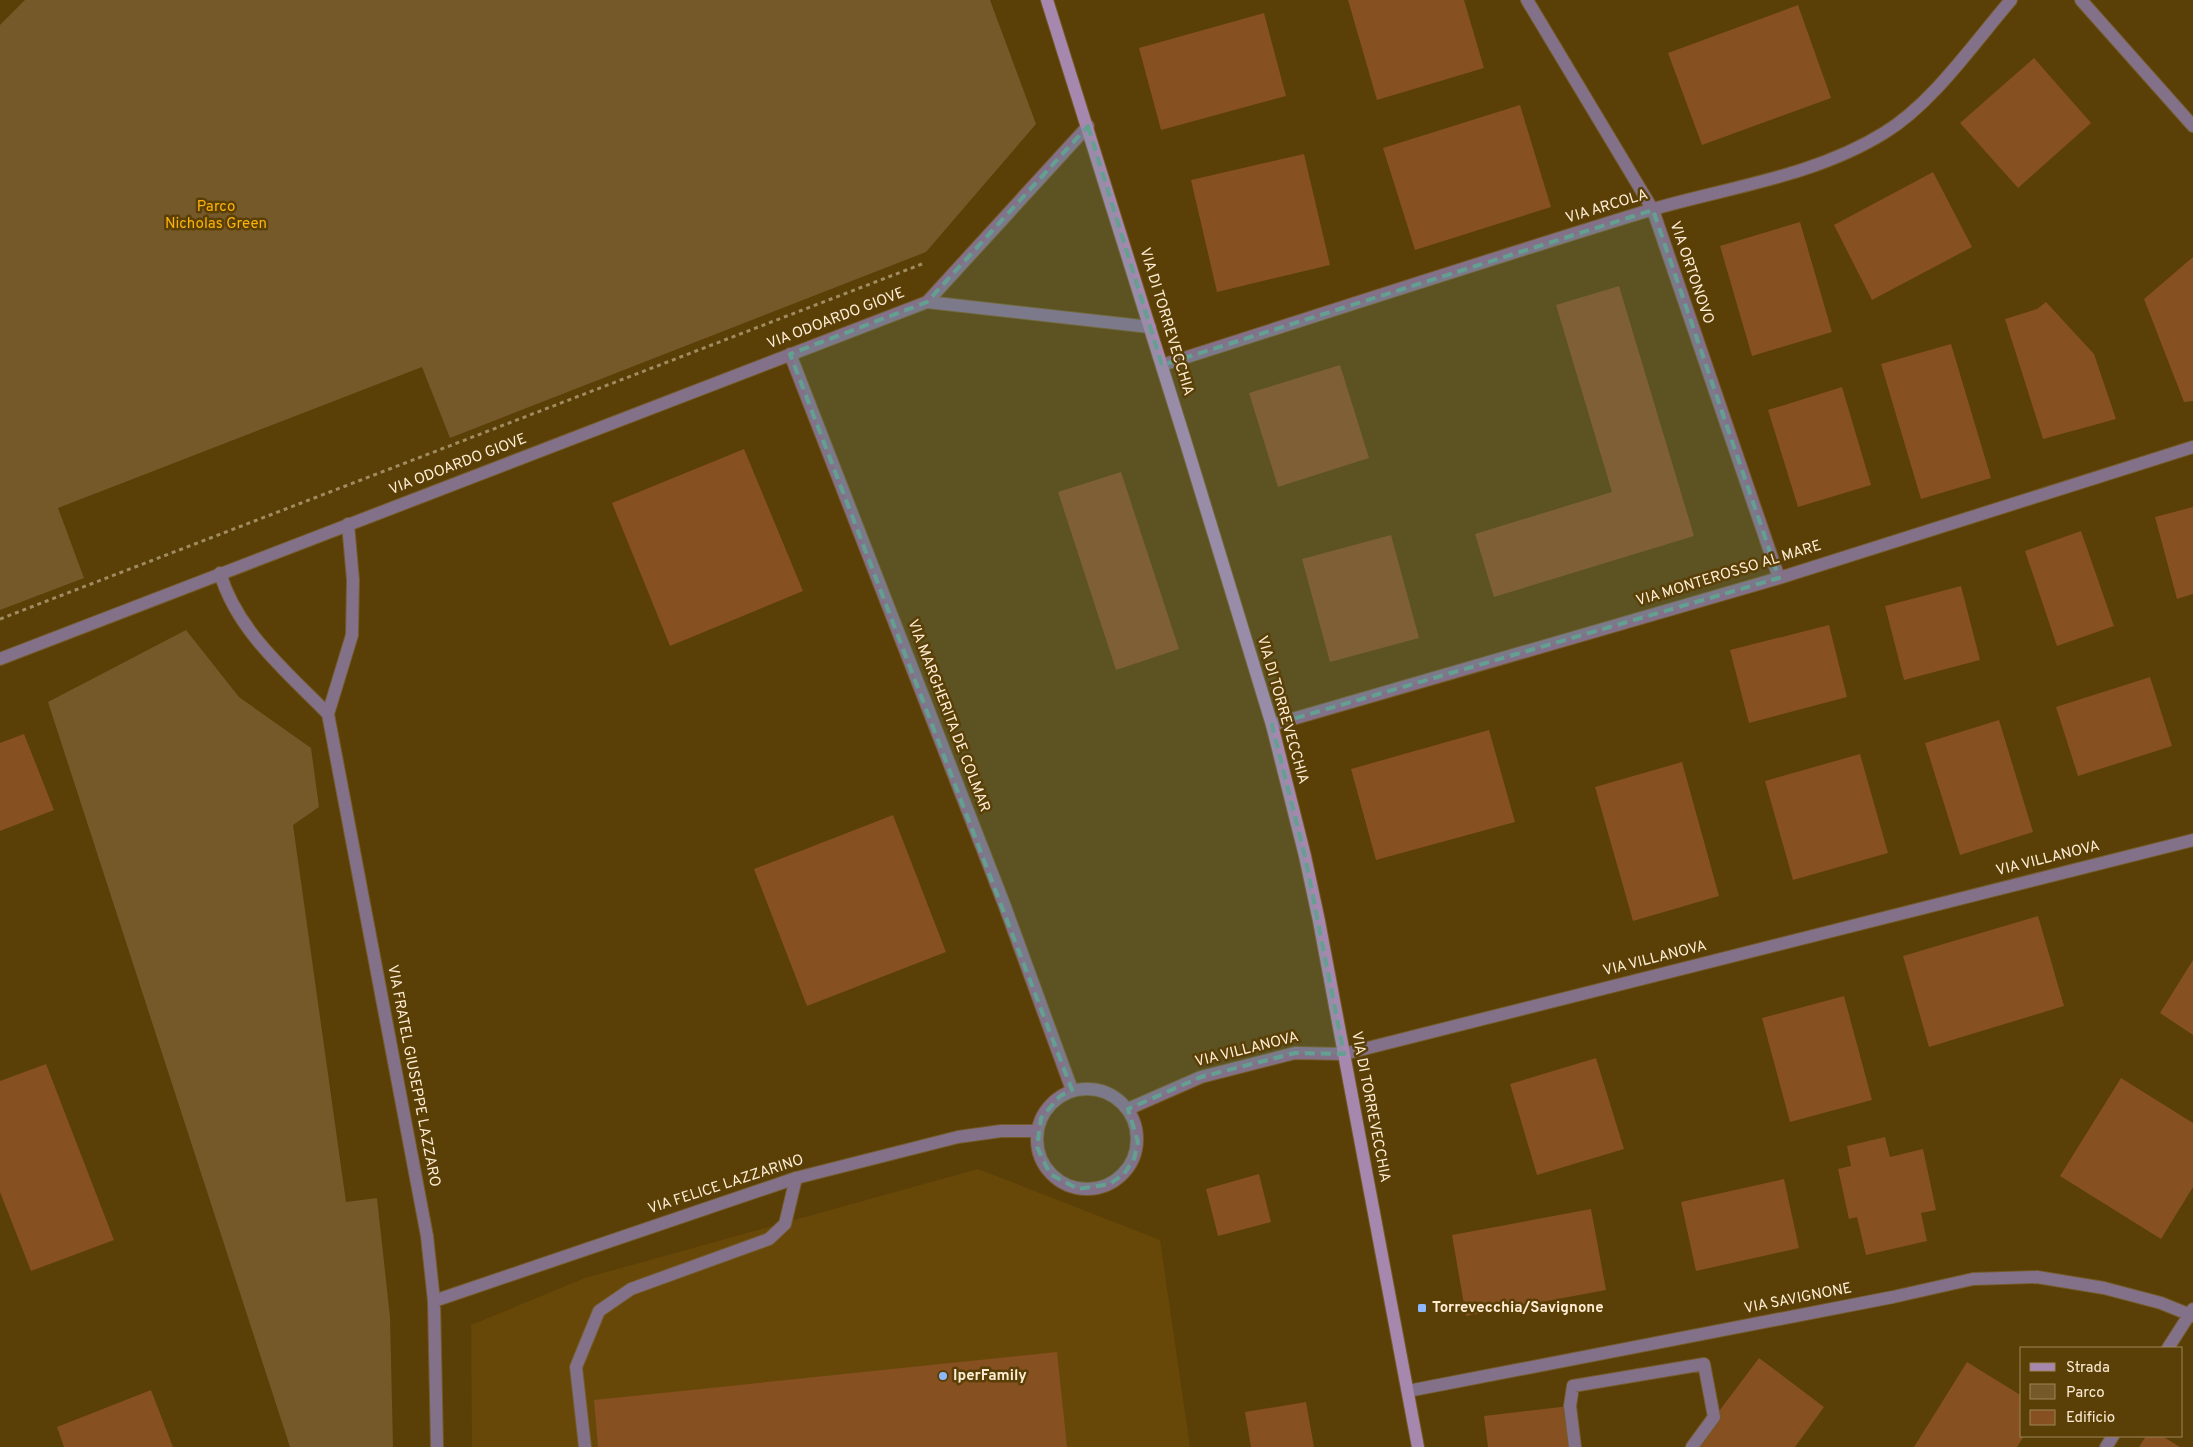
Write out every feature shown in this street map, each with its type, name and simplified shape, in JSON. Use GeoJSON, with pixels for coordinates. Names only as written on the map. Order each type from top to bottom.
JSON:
{"type":"FeatureCollection","features":[{"type":"Feature","properties":{"kind":"main road","name":"VIA DI TORREVECCHIA"},"geometry":{"type":"LineString","coordinates":[[1047,0],[1088,126],[1272,725],[1305,856],[1418,1447]]}},
{"type":"Feature","properties":{"kind":"street","name":"VIA ORTONOVO"},"geometry":{"type":"LineString","coordinates":[[1527,0],[1652,210],[1779,578]]}},
{"type":"Feature","properties":{"kind":"street","name":"VIA ARCOLA"},"geometry":{"type":"LineString","coordinates":[[1162,365],[1652,210],[1820,163],[1865,144],[1886,132],[1916,108],[1941,83],[2011,0]]}},
{"type":"Feature","properties":{"kind":"street"},"geometry":{"type":"LineString","coordinates":[[2081,0],[2193,126]]}},
{"type":"Feature","properties":{"kind":"street","name":"VIA ODOARDO GIOVE"},"geometry":{"type":"LineString","coordinates":[[0,659],[927,302],[1088,126]]}},
{"type":"Feature","properties":{"kind":"street","name":"VIA ODOARDO GIOVE"},"geometry":{"type":"LineString","coordinates":[[927,302],[1150,327]]}},
{"type":"Feature","properties":{"kind":"street","name":"VIA MARGHERITA DE COLMAR"},"geometry":{"type":"LineString","coordinates":[[790,354],[1004,904],[1072,1090]]}},
{"type":"Feature","properties":{"kind":"street","name":"VIA MONTEROSSO AL MARE"},"geometry":{"type":"LineString","coordinates":[[1272,725],[1779,578],[2193,447]]}},
{"type":"Feature","properties":{"kind":"street"},"geometry":{"type":"LineString","coordinates":[[328,714],[352,635],[353,580],[348,524]]}},
{"type":"Feature","properties":{"kind":"street"},"geometry":{"type":"LineString","coordinates":[[220,573],[225,590],[244,624],[328,714]]}},
{"type":"Feature","properties":{"kind":"street","name":"VIA FRATEL GIUSEPPE LAZZARO"},"geometry":{"type":"LineString","coordinates":[[328,714],[427,1236],[434,1301],[437,1447]]}},
{"type":"Feature","properties":{"kind":"street","name":"VIA VILLANOVA"},"geometry":{"type":"LineString","coordinates":[[1128,1108],[1201,1077],[1286,1055],[1315,1052],[1344,1054],[2193,840]]}},
{"type":"Feature","properties":{"kind":"street"},"geometry":{"type":"LineString","coordinates":[[1088,1088],[1103,1090],[1117,1098],[1128,1108],[1136,1124],[1138,1142],[1134,1159],[1124,1174],[1110,1184],[1094,1189],[1070,1186],[1050,1174],[1042,1162],[1037,1146],[1037,1131],[1041,1118],[1048,1107],[1060,1096],[1072,1090],[1088,1088]]}},
{"type":"Feature","properties":{"kind":"street","name":"VIA FELICE LAZZARINO"},"geometry":{"type":"LineString","coordinates":[[434,1301],[796,1178],[958,1137],[1001,1131],[1037,1131]]}},
{"type":"Feature","properties":{"kind":"street"},"geometry":{"type":"LineString","coordinates":[[585,1447],[576,1367],[599,1311],[631,1289],[769,1239],[785,1224],[796,1178]]}},
{"type":"Feature","properties":{"kind":"street","name":"VIA SAVIGNONE"},"geometry":{"type":"LineString","coordinates":[[1408,1391],[1893,1297],[1973,1279],[2037,1277],[2066,1281],[2161,1303],[2192,1313]]}},
{"type":"Feature","properties":{"kind":"street"},"geometry":{"type":"LineString","coordinates":[[2169,1347],[2192,1313]]}},
{"type":"Feature","properties":{"kind":"street"},"geometry":{"type":"LineString","coordinates":[[1575,1447],[1570,1406],[1573,1386],[1704,1364],[1714,1417],[1692,1447]]}},
{"type":"Feature","properties":{"kind":"path"},"geometry":{"type":"LineString","coordinates":[[0,619],[926,262]]}},
{"type":"Feature","properties":{"kind":"highlighted area"},"geometry":{"type":"Polygon","coordinates":[[[1088,126],[1162,365],[1653,210],[1779,578],[1272,725],[1305,856],[1344,1054],[1295,1053],[1201,1077],[1128,1109],[1138,1142],[1134,1159],[1124,1174],[1110,1184],[1078,1189],[1050,1174],[1037,1147],[1041,1118],[1060,1096],[1072,1090],[790,354],[927,302],[1088,126]]]}},
{"type":"Feature","properties":{"kind":"shaded area"},"geometry":{"type":"Polygon","coordinates":[[[978,1169],[1160,1240],[1190,1447],[472,1447],[471,1325],[585,1278],[978,1169]]]}},
{"type":"Feature","properties":{"kind":"green space","name":"Parco Nicholas Green"},"geometry":{"type":"Polygon","coordinates":[[[25,0],[990,0],[1036,124],[926,252],[450,438],[422,367],[58,508],[84,578],[0,610],[0,25],[25,0]]]}},
{"type":"Feature","properties":{"kind":"green space"},"geometry":{"type":"Polygon","coordinates":[[[186,630],[239,697],[311,748],[319,807],[293,825],[346,1202],[377,1198],[390,1317],[393,1447],[290,1447],[48,702],[186,630]]]}},
{"type":"Feature","properties":{"kind":"building"},"geometry":{"type":"Polygon","coordinates":[[[1348,0],[1464,0],[1484,68],[1377,100],[1348,0]]]}},
{"type":"Feature","properties":{"kind":"building"},"geometry":{"type":"Polygon","coordinates":[[[1798,5],[1831,98],[1702,145],[1668,53],[1798,5]]]}},
{"type":"Feature","properties":{"kind":"building"},"geometry":{"type":"Polygon","coordinates":[[[1264,13],[1286,96],[1161,130],[1139,48],[1264,13]]]}},
{"type":"Feature","properties":{"kind":"building"},"geometry":{"type":"Polygon","coordinates":[[[2034,58],[2091,123],[2018,188],[1960,123],[2034,58]]]}},
{"type":"Feature","properties":{"kind":"building"},"geometry":{"type":"Polygon","coordinates":[[[1520,105],[1551,207],[1415,250],[1383,148],[1520,105]]]}},
{"type":"Feature","properties":{"kind":"building"},"geometry":{"type":"Polygon","coordinates":[[[1304,154],[1330,265],[1217,292],[1191,180],[1304,154]]]}},
{"type":"Feature","properties":{"kind":"building"},"geometry":{"type":"Polygon","coordinates":[[[1933,172],[1972,247],[1872,300],[1834,225],[1933,172]]]}},
{"type":"Feature","properties":{"kind":"building"},"geometry":{"type":"Polygon","coordinates":[[[1800,222],[1832,332],[1752,356],[1720,246],[1800,222]]]}},
{"type":"Feature","properties":{"kind":"building"},"geometry":{"type":"Polygon","coordinates":[[[2193,257],[2193,401],[2184,402],[2144,299],[2193,257]]]}},
{"type":"Feature","properties":{"kind":"building"},"geometry":{"type":"Polygon","coordinates":[[[1619,286],[1694,536],[1494,597],[1475,534],[1612,492],[1556,305],[1619,286]]]}},
{"type":"Feature","properties":{"kind":"building"},"geometry":{"type":"Polygon","coordinates":[[[2046,302],[2094,354],[2116,419],[2043,439],[2005,319],[2037,309],[2046,302]]]}},
{"type":"Feature","properties":{"kind":"building"},"geometry":{"type":"Polygon","coordinates":[[[1951,344],[1991,478],[1921,499],[1881,364],[1951,344]]]}},
{"type":"Feature","properties":{"kind":"building"},"geometry":{"type":"Polygon","coordinates":[[[1340,365],[1369,458],[1278,487],[1249,393],[1340,365]]]}},
{"type":"Feature","properties":{"kind":"building"},"geometry":{"type":"Polygon","coordinates":[[[1842,387],[1871,485],[1798,507],[1768,410],[1842,387]]]}},
{"type":"Feature","properties":{"kind":"building"},"geometry":{"type":"Polygon","coordinates":[[[744,449],[803,591],[670,646],[612,503],[744,449]]]}},
{"type":"Feature","properties":{"kind":"building"},"geometry":{"type":"Polygon","coordinates":[[[1121,472],[1179,649],[1116,670],[1058,492],[1121,472]]]}},
{"type":"Feature","properties":{"kind":"building"},"geometry":{"type":"Polygon","coordinates":[[[2193,507],[2193,594],[2177,599],[2155,517],[2193,507]]]}},
{"type":"Feature","properties":{"kind":"building"},"geometry":{"type":"Polygon","coordinates":[[[2081,531],[2114,626],[2057,646],[2025,551],[2081,531]]]}},
{"type":"Feature","properties":{"kind":"building"},"geometry":{"type":"Polygon","coordinates":[[[1391,535],[1419,638],[1330,662],[1302,559],[1391,535]]]}},
{"type":"Feature","properties":{"kind":"building"},"geometry":{"type":"Polygon","coordinates":[[[1961,586],[1980,660],[1904,680],[1885,606],[1961,586]]]}},
{"type":"Feature","properties":{"kind":"building"},"geometry":{"type":"Polygon","coordinates":[[[1829,625],[1847,697],[1749,723],[1730,650],[1829,625]]]}},
{"type":"Feature","properties":{"kind":"building"},"geometry":{"type":"Polygon","coordinates":[[[2150,677],[2172,746],[2078,776],[2056,707],[2150,677]]]}},
{"type":"Feature","properties":{"kind":"building"},"geometry":{"type":"Polygon","coordinates":[[[1999,720],[2033,832],[1960,855],[1925,743],[1999,720]]]}},
{"type":"Feature","properties":{"kind":"building"},"geometry":{"type":"Polygon","coordinates":[[[1489,730],[1515,822],[1376,860],[1351,769],[1489,730]]]}},
{"type":"Feature","properties":{"kind":"building"},"geometry":{"type":"Polygon","coordinates":[[[24,734],[54,810],[0,831],[0,743],[24,734]]]}},
{"type":"Feature","properties":{"kind":"building"},"geometry":{"type":"Polygon","coordinates":[[[1860,754],[1888,853],[1793,880],[1765,781],[1860,754]]]}},
{"type":"Feature","properties":{"kind":"building"},"geometry":{"type":"Polygon","coordinates":[[[1682,762],[1719,896],[1633,921],[1595,787],[1682,762]]]}},
{"type":"Feature","properties":{"kind":"building"},"geometry":{"type":"Polygon","coordinates":[[[893,815],[946,952],[807,1006],[754,869],[893,815]]]}},
{"type":"Feature","properties":{"kind":"building"},"geometry":{"type":"Polygon","coordinates":[[[2038,916],[2064,1006],[1929,1047],[1903,956],[2038,916]]]}},
{"type":"Feature","properties":{"kind":"building"},"geometry":{"type":"Polygon","coordinates":[[[2193,960],[2193,1035],[2160,1013],[2193,960]]]}},
{"type":"Feature","properties":{"kind":"building"},"geometry":{"type":"Polygon","coordinates":[[[1844,996],[1872,1100],[1790,1122],[1762,1018],[1844,996]]]}},
{"type":"Feature","properties":{"kind":"building"},"geometry":{"type":"Polygon","coordinates":[[[1596,1058],[1624,1149],[1537,1175],[1510,1084],[1596,1058]]]}},
{"type":"Feature","properties":{"kind":"building"},"geometry":{"type":"Polygon","coordinates":[[[46,1064],[114,1240],[31,1271],[0,1192],[0,1081],[46,1064]]]}},
{"type":"Feature","properties":{"kind":"building"},"geometry":{"type":"Polygon","coordinates":[[[2121,1078],[2193,1123],[2193,1187],[2161,1239],[2060,1176],[2121,1078]]]}},
{"type":"Feature","properties":{"kind":"building"},"geometry":{"type":"Polygon","coordinates":[[[1885,1137],[1890,1157],[1923,1149],[1936,1210],[1921,1213],[1927,1241],[1866,1255],[1857,1217],[1849,1219],[1838,1169],[1851,1166],[1847,1146],[1885,1137]]]}},
{"type":"Feature","properties":{"kind":"building"},"geometry":{"type":"Polygon","coordinates":[[[1259,1174],[1271,1222],[1218,1236],[1206,1189],[1259,1174]]]}},
{"type":"Feature","properties":{"kind":"building"},"geometry":{"type":"Polygon","coordinates":[[[1784,1179],[1799,1248],[1696,1271],[1681,1202],[1784,1179]]]}},
{"type":"Feature","properties":{"kind":"building"},"geometry":{"type":"Polygon","coordinates":[[[1591,1209],[1606,1290],[1466,1316],[1452,1235],[1591,1209]]]}},
{"type":"Feature","properties":{"kind":"building","name":"IperFamily"},"geometry":{"type":"Polygon","coordinates":[[[1057,1352],[1067,1447],[598,1447],[594,1400],[1057,1352]]]}},
{"type":"Feature","properties":{"kind":"building"},"geometry":{"type":"Polygon","coordinates":[[[1759,1358],[1824,1407],[1795,1447],[1692,1447],[1759,1358]]]}},
{"type":"Feature","properties":{"kind":"building"},"geometry":{"type":"Polygon","coordinates":[[[1967,1362],[2020,1395],[2020,1437],[2023,1437],[2017,1447],[1914,1447],[1967,1362]]]}},
{"type":"Feature","properties":{"kind":"building"},"geometry":{"type":"Polygon","coordinates":[[[151,1390],[173,1447],[64,1447],[57,1427],[151,1390]]]}},
{"type":"Feature","properties":{"kind":"building"},"geometry":{"type":"Polygon","coordinates":[[[1306,1402],[1314,1447],[1251,1447],[1245,1412],[1306,1402]]]}},
{"type":"Feature","properties":{"kind":"building"},"geometry":{"type":"Polygon","coordinates":[[[1570,1406],[1575,1447],[1488,1447],[1484,1416],[1570,1406]]]}},
{"type":"Feature","properties":{"kind":"building"},"geometry":{"type":"Polygon","coordinates":[[[2145,1437],[2164,1437],[2180,1447],[2139,1447],[2145,1437]]]}},
{"type":"Feature","properties":{"kind":"place","name":"Torrevecchia/Savignone"},"geometry":{"type":"Point","coordinates":[1422,1308]}},
{"type":"Feature","properties":{"kind":"place","name":"IperFamily"},"geometry":{"type":"Point","coordinates":[943,1376]}}]}
